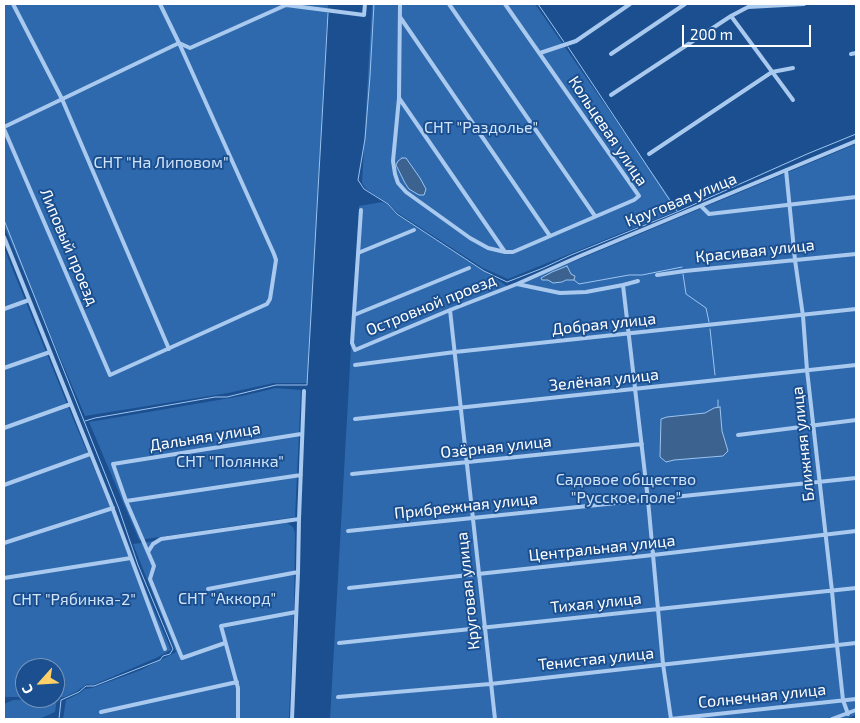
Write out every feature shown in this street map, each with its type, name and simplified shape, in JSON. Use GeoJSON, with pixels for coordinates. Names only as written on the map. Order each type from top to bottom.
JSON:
{"type":"FeatureCollection","features":[{"type":"Feature","properties":{"kind":"street"},"geometry":{"type":"LineString","coordinates":[[13,4],[62,99],[170,349],[267,304],[270,299],[276,260],[179,42],[160,4]]}},
{"type":"Feature","properties":{"kind":"street"},"geometry":{"type":"LineString","coordinates":[[179,42],[190,48],[286,5],[364,15],[365,4]]}},
{"type":"Feature","properties":{"kind":"street"},"geometry":{"type":"LineString","coordinates":[[400,4],[399,98],[393,161],[394,174],[398,183],[406,192],[470,238],[488,248],[505,252]]}},
{"type":"Feature","properties":{"kind":"street"},"geometry":{"type":"LineString","coordinates":[[450,4],[595,216]]}},
{"type":"Feature","properties":{"kind":"street","name":"Кольцевая улица"},"geometry":{"type":"LineString","coordinates":[[505,4],[639,196],[634,200],[513,252],[505,252]]}},
{"type":"Feature","properties":{"kind":"street"},"geometry":{"type":"LineString","coordinates":[[540,53],[576,41],[630,4]]}},
{"type":"Feature","properties":{"kind":"street"},"geometry":{"type":"LineString","coordinates":[[611,54],[686,4]]}},
{"type":"Feature","properties":{"kind":"street"},"geometry":{"type":"LineString","coordinates":[[611,95],[730,16],[748,7],[804,4]]}},
{"type":"Feature","properties":{"kind":"street"},"geometry":{"type":"LineString","coordinates":[[400,15],[550,236]]}},
{"type":"Feature","properties":{"kind":"street"},"geometry":{"type":"LineString","coordinates":[[730,16],[793,100]]}},
{"type":"Feature","properties":{"kind":"street"},"geometry":{"type":"LineString","coordinates":[[4,128],[179,42]]}},
{"type":"Feature","properties":{"kind":"street"},"geometry":{"type":"LineString","coordinates":[[851,54],[856,52]]}},
{"type":"Feature","properties":{"kind":"street"},"geometry":{"type":"LineString","coordinates":[[649,154],[772,72],[793,68]]}},
{"type":"Feature","properties":{"kind":"street"},"geometry":{"type":"LineString","coordinates":[[399,98],[505,252]]}},
{"type":"Feature","properties":{"kind":"street","name":"Липовый проезд"},"geometry":{"type":"LineString","coordinates":[[4,128],[110,375],[170,349]]}},
{"type":"Feature","properties":{"kind":"street","name":"Круговая улица"},"geometry":{"type":"LineString","coordinates":[[517,284],[856,141]]}},
{"type":"Feature","properties":{"kind":"street","name":"Ближняя улица"},"geometry":{"type":"LineString","coordinates":[[786,170],[837,645],[844,700],[848,714]]}},
{"type":"Feature","properties":{"kind":"street"},"geometry":{"type":"LineString","coordinates":[[701,206],[709,214],[856,197]]}},
{"type":"Feature","properties":{"kind":"street"},"geometry":{"type":"LineString","coordinates":[[361,210],[354,315],[469,268]]}},
{"type":"Feature","properties":{"kind":"street"},"geometry":{"type":"LineString","coordinates":[[358,252],[414,230]]}},
{"type":"Feature","properties":{"kind":"street"},"geometry":{"type":"LineString","coordinates":[[4,237],[113,508],[165,649]]}},
{"type":"Feature","properties":{"kind":"street","name":"Красивая улица"},"geometry":{"type":"LineString","coordinates":[[657,275],[856,254]]}},
{"type":"Feature","properties":{"kind":"street"},"geometry":{"type":"LineString","coordinates":[[517,284],[560,292],[586,292],[638,281]]}},
{"type":"Feature","properties":{"kind":"street","name":"Островной проезд"},"geometry":{"type":"LineString","coordinates":[[354,315],[352,343],[355,350],[517,284]]}},
{"type":"Feature","properties":{"kind":"street"},"geometry":{"type":"LineString","coordinates":[[623,285],[648,500],[663,664],[671,719]]}},
{"type":"Feature","properties":{"kind":"street"},"geometry":{"type":"LineString","coordinates":[[4,309],[29,300]]}},
{"type":"Feature","properties":{"kind":"street","name":"Круговая улица"},"geometry":{"type":"LineString","coordinates":[[450,310],[495,719]]}},
{"type":"Feature","properties":{"kind":"street","name":"Добрая улица"},"geometry":{"type":"LineString","coordinates":[[355,365],[455,352],[856,310]]}},
{"type":"Feature","properties":{"kind":"street"},"geometry":{"type":"LineString","coordinates":[[4,368],[50,352]]}},
{"type":"Feature","properties":{"kind":"street","name":"Зелёная улица"},"geometry":{"type":"LineString","coordinates":[[354,419],[856,365]]}},
{"type":"Feature","properties":{"kind":"street"},"geometry":{"type":"LineString","coordinates":[[292,719],[304,391]]}},
{"type":"Feature","properties":{"kind":"street"},"geometry":{"type":"LineString","coordinates":[[4,428],[71,404]]}},
{"type":"Feature","properties":{"kind":"street"},"geometry":{"type":"LineString","coordinates":[[738,435],[856,420]]}},
{"type":"Feature","properties":{"kind":"street","name":"Дальняя улица"},"geometry":{"type":"LineString","coordinates":[[126,501],[113,464],[302,434]]}},
{"type":"Feature","properties":{"kind":"street","name":"Озёрная улица"},"geometry":{"type":"LineString","coordinates":[[352,474],[642,444]]}},
{"type":"Feature","properties":{"kind":"street"},"geometry":{"type":"LineString","coordinates":[[4,485],[90,454]]}},
{"type":"Feature","properties":{"kind":"street"},"geometry":{"type":"LineString","coordinates":[[225,643],[182,658],[150,579],[154,566],[126,501],[301,475]]}},
{"type":"Feature","properties":{"kind":"street","name":"Прибрежная улица"},"geometry":{"type":"LineString","coordinates":[[348,531],[856,478]]}},
{"type":"Feature","properties":{"kind":"street"},"geometry":{"type":"LineString","coordinates":[[4,543],[113,508]]}},
{"type":"Feature","properties":{"kind":"street"},"geometry":{"type":"LineString","coordinates":[[148,552],[153,544],[161,539],[298,519]]}},
{"type":"Feature","properties":{"kind":"street","name":"Центральная улица"},"geometry":{"type":"LineString","coordinates":[[349,588],[856,531]]}},
{"type":"Feature","properties":{"kind":"street"},"geometry":{"type":"LineString","coordinates":[[4,578],[131,558]]}},
{"type":"Feature","properties":{"kind":"street"},"geometry":{"type":"LineString","coordinates":[[208,589],[298,572]]}},
{"type":"Feature","properties":{"kind":"street","name":"Тихая улица"},"geometry":{"type":"LineString","coordinates":[[338,643],[856,588]]}},
{"type":"Feature","properties":{"kind":"street"},"geometry":{"type":"LineString","coordinates":[[238,719],[237,682],[221,626],[296,612]]}},
{"type":"Feature","properties":{"kind":"street","name":"Тенистая улица"},"geometry":{"type":"LineString","coordinates":[[338,696],[490,684],[856,643]]}},
{"type":"Feature","properties":{"kind":"street"},"geometry":{"type":"LineString","coordinates":[[101,712],[237,682]]}},
{"type":"Feature","properties":{"kind":"street","name":"Солнечная улица"},"geometry":{"type":"LineString","coordinates":[[671,719],[856,699]]}},
{"type":"Feature","properties":{"kind":"street"},"geometry":{"type":"LineString","coordinates":[[832,719],[856,710]]}},
{"type":"Feature","properties":{"kind":"green space","name":"СНТ \"На Липовом\""},"geometry":{"type":"Polygon","coordinates":[[[4,4],[328,4],[307,383],[274,383],[228,393],[85,416],[4,226],[4,4]]]}},
{"type":"Feature","properties":{"kind":"green space","name":"СНТ \"Раздолье\""},"geometry":{"type":"Polygon","coordinates":[[[372,4],[535,4],[678,210],[508,279],[483,268],[398,213],[389,204],[366,189],[362,183],[372,4]]]}},
{"type":"Feature","properties":{"kind":"green space","name":"Садовое общество \"Русское поле\""},"geometry":{"type":"Polygon","coordinates":[[[856,144],[856,715],[845,719],[330,719],[359,206],[382,202],[388,205],[396,214],[510,288],[856,144]]]}},
{"type":"Feature","properties":{"kind":"green space","name":"СНТ \"Рябинка-2\""},"geometry":{"type":"Polygon","coordinates":[[[4,248],[74,421],[171,650],[93,685],[87,684],[65,697],[65,658],[15,658],[15,697],[4,697],[4,248]]]}},
{"type":"Feature","properties":{"kind":"green space","name":"СНТ \"Полянка\""},"geometry":{"type":"Polygon","coordinates":[[[276,388],[301,390],[295,517],[139,540],[89,422],[242,396],[276,388]]]}},
{"type":"Feature","properties":{"kind":"green space","name":"СНТ \"Аккорд\""},"geometry":{"type":"Polygon","coordinates":[[[287,523],[293,527],[295,533],[294,609],[289,719],[63,719],[66,700],[85,689],[141,670],[176,652],[133,544],[287,523]]]}},
{"type":"Feature","properties":{"kind":"green space"},"geometry":{"type":"Polygon","coordinates":[[[15,700],[15,708],[56,708],[55,712],[39,719],[4,719],[4,704],[15,700]]]}},
{"type":"Feature","properties":{"kind":"shaded area"},"geometry":{"type":"Polygon","coordinates":[[[402,158],[406,158],[420,178],[426,189],[424,195],[419,195],[409,189],[405,183],[396,165],[402,158]]]}},
{"type":"Feature","properties":{"kind":"shaded area"},"geometry":{"type":"Polygon","coordinates":[[[567,266],[571,274],[575,276],[574,280],[553,283],[548,280],[542,280],[541,278],[567,266]]]}},
{"type":"Feature","properties":{"kind":"shaded area"},"geometry":{"type":"Polygon","coordinates":[[[720,407],[722,431],[728,451],[723,456],[666,462],[660,457],[661,419],[705,413],[720,407]]]}},
{"type":"Feature","properties":{"kind":"waterway"},"geometry":{"type":"LineString","coordinates":[[374,4],[365,139],[358,180],[364,189],[388,204],[397,214],[484,271],[507,282],[677,212],[856,134]]}},
{"type":"Feature","properties":{"kind":"waterway"},"geometry":{"type":"LineString","coordinates":[[538,4],[564,42]]}},
{"type":"Feature","properties":{"kind":"waterway"},"geometry":{"type":"LineString","coordinates":[[85,421],[215,397],[227,397],[276,385],[307,385],[328,13]]}},
{"type":"Feature","properties":{"kind":"waterway"},"geometry":{"type":"LineString","coordinates":[[568,47],[677,211]]}},
{"type":"Feature","properties":{"kind":"waterway"},"geometry":{"type":"LineString","coordinates":[[4,220],[119,509],[138,565],[173,649],[170,654],[163,656],[160,660],[94,686],[86,686],[79,692],[61,700],[59,719]]}},
{"type":"Feature","properties":{"kind":"waterway"},"geometry":{"type":"LineString","coordinates":[[574,280],[579,284],[682,267]]}},
{"type":"Feature","properties":{"kind":"waterway"},"geometry":{"type":"LineString","coordinates":[[683,274],[686,294],[706,308],[709,322]]}},
{"type":"Feature","properties":{"kind":"waterway"},"geometry":{"type":"LineString","coordinates":[[710,329],[715,375]]}},
{"type":"Feature","properties":{"kind":"waterway"},"geometry":{"type":"LineString","coordinates":[[718,400],[718,407]]}}]}
